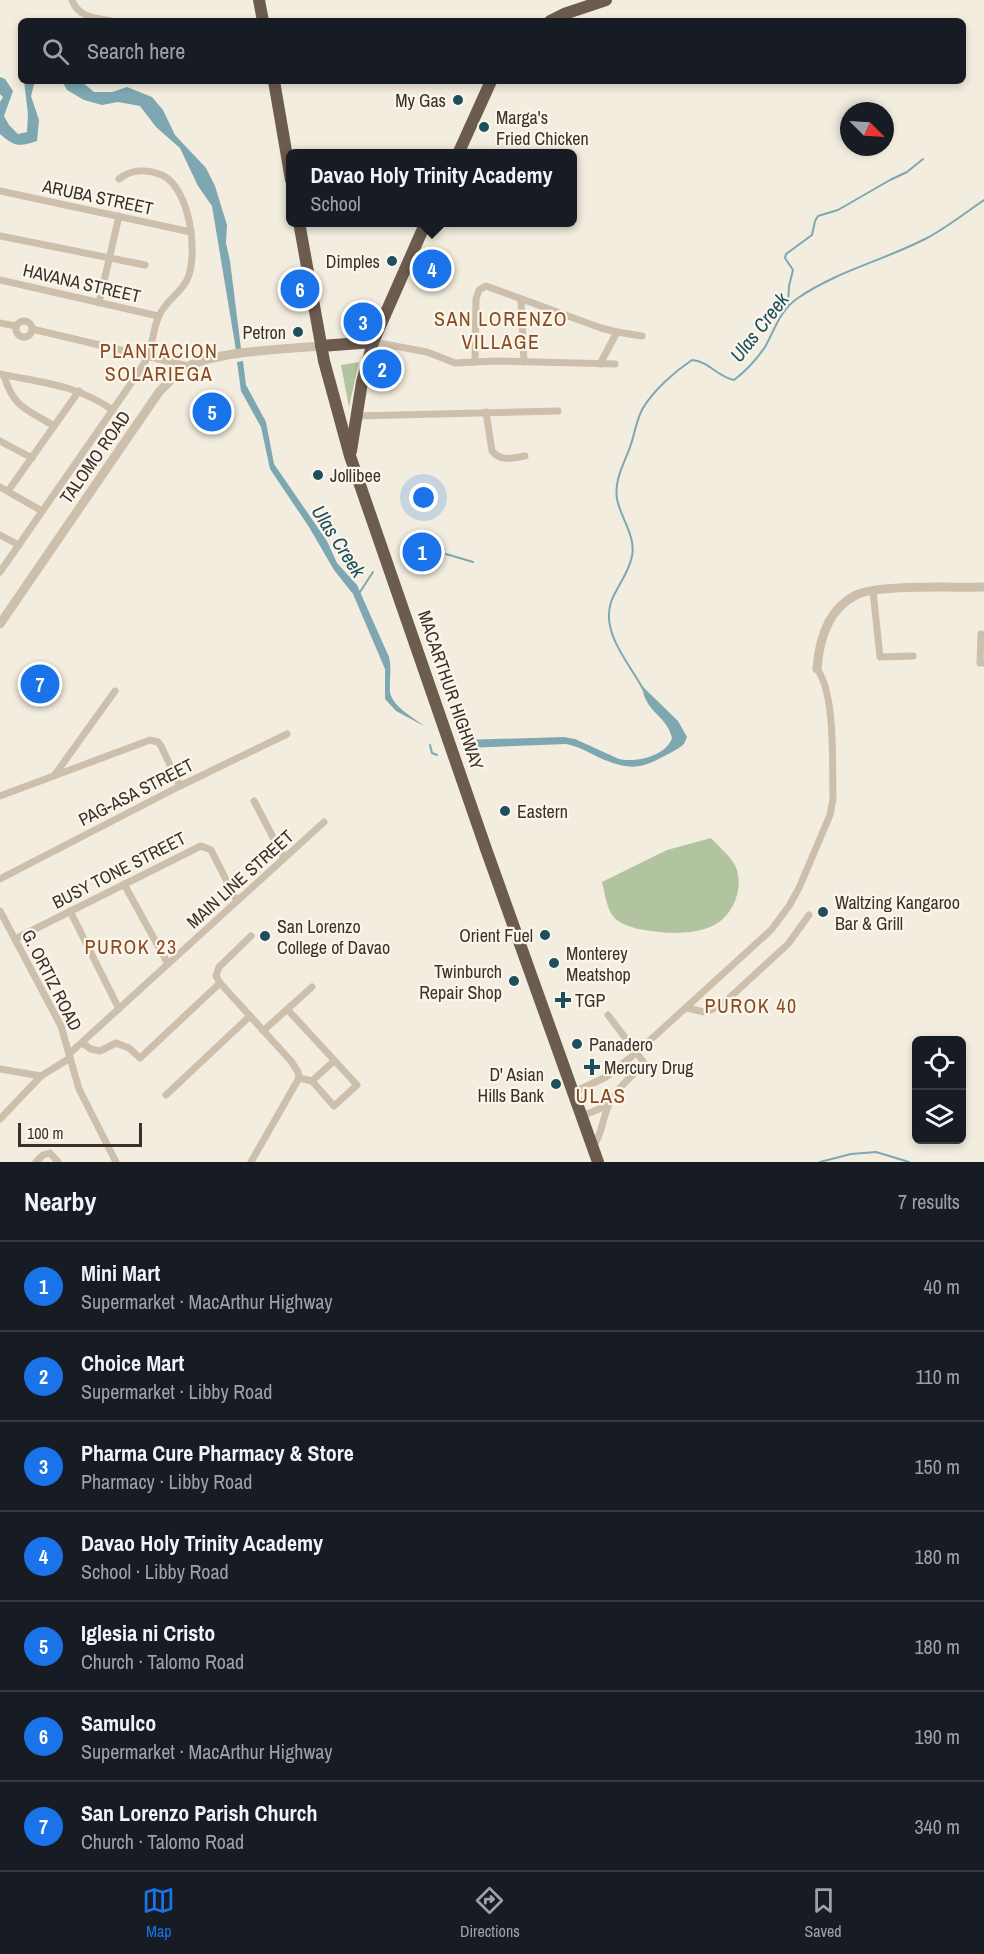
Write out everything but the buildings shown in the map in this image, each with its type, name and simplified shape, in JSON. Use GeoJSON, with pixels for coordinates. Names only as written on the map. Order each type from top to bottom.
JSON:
{"type":"FeatureCollection","features":[{"type":"Feature","properties":{"kind":"highway"},"geometry":{"type":"LineString","coordinates":[[259,0],[262,18]]}},
{"type":"Feature","properties":{"kind":"highway"},"geometry":{"type":"LineString","coordinates":[[556,18],[606,0]]}},
{"type":"Feature","properties":{"kind":"highway"},"geometry":{"type":"LineString","coordinates":[[274,84],[286,152]]}},
{"type":"Feature","properties":{"kind":"highway"},"geometry":{"type":"LineString","coordinates":[[460,149],[490,84]]}},
{"type":"Feature","properties":{"kind":"highway","name":"MACARTHUR HIGHWAY"},"geometry":{"type":"LineString","coordinates":[[300,227],[321,345],[336,410],[350,456],[598,1162]]}},
{"type":"Feature","properties":{"kind":"highway"},"geometry":{"type":"LineString","coordinates":[[350,456],[362,382],[373,342],[424,227]]}},
{"type":"Feature","properties":{"kind":"highway"},"geometry":{"type":"LineString","coordinates":[[321,345],[373,342]]}},
{"type":"Feature","properties":{"kind":"street"},"geometry":{"type":"LineString","coordinates":[[72,0],[80,12],[96,18]]}},
{"type":"Feature","properties":{"kind":"street"},"geometry":{"type":"LineString","coordinates":[[0,572],[148,356],[158,316],[164,306],[180,291],[191,269],[191,232],[187,209],[181,195],[167,178],[160,174],[137,171],[126,173],[119,179]]}},
{"type":"Feature","properties":{"kind":"street","name":"ARUBA STREET"},"geometry":{"type":"LineString","coordinates":[[0,191],[191,232]]}},
{"type":"Feature","properties":{"kind":"street"},"geometry":{"type":"LineString","coordinates":[[99,303],[119,216]]}},
{"type":"Feature","properties":{"kind":"street"},"geometry":{"type":"LineString","coordinates":[[0,236],[145,266]]}},
{"type":"Feature","properties":{"kind":"street","name":"HAVANA STREET"},"geometry":{"type":"LineString","coordinates":[[0,280],[158,316]]}},
{"type":"Feature","properties":{"kind":"street"},"geometry":{"type":"LineString","coordinates":[[475,362],[476,299],[482,287],[490,287],[521,300],[617,332],[642,336]]}},
{"type":"Feature","properties":{"kind":"street"},"geometry":{"type":"LineString","coordinates":[[521,300],[524,362]]}},
{"type":"Feature","properties":{"kind":"street"},"geometry":{"type":"LineString","coordinates":[[0,323],[16,326],[24,320],[29,322],[32,329],[188,366]]}},
{"type":"Feature","properties":{"kind":"street"},"geometry":{"type":"LineString","coordinates":[[600,364],[617,332]]}},
{"type":"Feature","properties":{"kind":"street"},"geometry":{"type":"LineString","coordinates":[[373,342],[427,352],[455,363],[615,364]]}},
{"type":"Feature","properties":{"kind":"street","name":"TALOMO ROAD"},"geometry":{"type":"LineString","coordinates":[[0,624],[159,393],[175,375],[188,366],[209,359],[321,345]]}},
{"type":"Feature","properties":{"kind":"street"},"geometry":{"type":"LineString","coordinates":[[2,374],[79,391],[94,397],[113,410]]}},
{"type":"Feature","properties":{"kind":"street"},"geometry":{"type":"LineString","coordinates":[[2,374],[13,399],[54,426]]}},
{"type":"Feature","properties":{"kind":"street"},"geometry":{"type":"LineString","coordinates":[[8,491],[79,391]]}},
{"type":"Feature","properties":{"kind":"street"},"geometry":{"type":"LineString","coordinates":[[356,416],[558,411]]}},
{"type":"Feature","properties":{"kind":"street"},"geometry":{"type":"LineString","coordinates":[[486,412],[492,452],[496,456],[508,459],[525,456]]}},
{"type":"Feature","properties":{"kind":"street"},"geometry":{"type":"LineString","coordinates":[[0,441],[32,458]]}},
{"type":"Feature","properties":{"kind":"street"},"geometry":{"type":"LineString","coordinates":[[0,487],[42,511]]}},
{"type":"Feature","properties":{"kind":"street"},"geometry":{"type":"LineString","coordinates":[[0,535],[19,545]]}},
{"type":"Feature","properties":{"kind":"street"},"geometry":{"type":"LineString","coordinates":[[574,1092],[600,1081],[636,1053],[771,930],[789,906],[830,815],[833,799],[829,704],[824,680],[817,669],[821,641],[834,614],[844,602],[858,594],[873,591],[984,587]]}},
{"type":"Feature","properties":{"kind":"street"},"geometry":{"type":"LineString","coordinates":[[873,591],[880,657],[913,656]]}},
{"type":"Feature","properties":{"kind":"street"},"geometry":{"type":"LineString","coordinates":[[981,634],[980,663],[984,663]]}},
{"type":"Feature","properties":{"kind":"street"},"geometry":{"type":"LineString","coordinates":[[54,776],[115,691]]}},
{"type":"Feature","properties":{"kind":"street","name":"PAG-ASA STREET"},"geometry":{"type":"LineString","coordinates":[[0,879],[180,786],[287,734]]}},
{"type":"Feature","properties":{"kind":"street"},"geometry":{"type":"LineString","coordinates":[[0,796],[150,740],[161,746],[180,786]]}},
{"type":"Feature","properties":{"kind":"street"},"geometry":{"type":"LineString","coordinates":[[254,801],[284,858]]}},
{"type":"Feature","properties":{"kind":"street","name":"MAIN LINE STREET"},"geometry":{"type":"LineString","coordinates":[[0,1119],[41,1076],[70,1056],[324,822]]}},
{"type":"Feature","properties":{"kind":"street","name":"BUSY TONE STREET"},"geometry":{"type":"LineString","coordinates":[[15,939],[198,847],[205,846],[211,850],[237,901]]}},
{"type":"Feature","properties":{"kind":"street"},"geometry":{"type":"LineString","coordinates":[[124,884],[168,964]]}},
{"type":"Feature","properties":{"kind":"street","name":"G. ORTIZ ROAD"},"geometry":{"type":"LineString","coordinates":[[0,911],[61,1026],[79,1089],[116,1162]]}},
{"type":"Feature","properties":{"kind":"street"},"geometry":{"type":"LineString","coordinates":[[70,911],[119,1009]]}},
{"type":"Feature","properties":{"kind":"street"},"geometry":{"type":"LineString","coordinates":[[687,1008],[704,1012],[711,1011],[726,1001],[788,944],[809,915]]}},
{"type":"Feature","properties":{"kind":"street"},"geometry":{"type":"LineString","coordinates":[[251,936],[217,970],[216,976],[296,1066],[299,1078],[251,1162]]}},
{"type":"Feature","properties":{"kind":"street"},"geometry":{"type":"LineString","coordinates":[[82,1043],[100,1052],[111,1045],[120,1044],[140,1058],[220,983]]}},
{"type":"Feature","properties":{"kind":"street"},"geometry":{"type":"LineString","coordinates":[[263,1031],[312,987]]}},
{"type":"Feature","properties":{"kind":"street"},"geometry":{"type":"LineString","coordinates":[[287,1009],[357,1085],[334,1106],[312,1082],[299,1078]]}},
{"type":"Feature","properties":{"kind":"street"},"geometry":{"type":"LineString","coordinates":[[582,1116],[599,1109],[645,1064],[608,1015]]}},
{"type":"Feature","properties":{"kind":"street"},"geometry":{"type":"LineString","coordinates":[[166,1095],[250,1016]]}},
{"type":"Feature","properties":{"kind":"street"},"geometry":{"type":"LineString","coordinates":[[312,1082],[334,1061]]}},
{"type":"Feature","properties":{"kind":"street"},"geometry":{"type":"LineString","coordinates":[[0,1069],[41,1076]]}},
{"type":"Feature","properties":{"kind":"street"},"geometry":{"type":"LineString","coordinates":[[593,1147],[601,1132],[613,1097]]}},
{"type":"Feature","properties":{"kind":"street"},"geometry":{"type":"LineString","coordinates":[[36,1162],[43,1155],[50,1153],[58,1162]]}},
{"type":"Feature","properties":{"kind":"green space"},"geometry":{"type":"Polygon","coordinates":[[[359,362],[349,407],[341,365],[359,362]]]}},
{"type":"Feature","properties":{"kind":"green space"},"geometry":{"type":"Polygon","coordinates":[[[711,838],[733,862],[739,880],[736,899],[726,916],[710,927],[681,933],[634,928],[614,917],[607,903],[602,882],[667,850],[711,838]]]}},
{"type":"Feature","properties":{"kind":"water"},"geometry":{"type":"Polygon","coordinates":[[[0,77],[5,79],[13,91],[4,116],[18,134],[27,132],[28,114],[24,84],[34,84],[31,96],[39,120],[37,141],[17,145],[0,134],[0,102],[3,97],[0,94],[0,77]]]}},
{"type":"Feature","properties":{"kind":"water"},"geometry":{"type":"Polygon","coordinates":[[[64,84],[85,84],[94,92],[112,92],[127,87],[152,97],[163,110],[175,135],[206,168],[215,186],[227,225],[226,243],[241,349],[236,350],[212,206],[198,186],[180,148],[156,127],[140,106],[118,102],[102,105],[84,100],[67,90],[64,84]]]}},
{"type":"Feature","properties":{"kind":"water"},"geometry":{"type":"Polygon","coordinates":[[[243,361],[246,385],[266,422],[274,464],[327,541],[337,563],[357,585],[389,657],[392,697],[399,707],[424,726],[396,711],[385,699],[385,669],[353,594],[334,570],[309,527],[270,469],[261,427],[241,391],[237,362],[243,361]]]}},
{"type":"Feature","properties":{"kind":"water"},"geometry":{"type":"Polygon","coordinates":[[[642,686],[678,721],[687,737],[679,748],[648,764],[631,767],[621,765],[566,744],[466,748],[464,740],[564,737],[575,739],[619,759],[634,760],[650,757],[664,749],[672,738],[666,724],[647,702],[642,686]]]}},
{"type":"Feature","properties":{"kind":"waterway"},"geometry":{"type":"LineString","coordinates":[[788,305],[793,270],[785,258],[786,254],[812,235],[818,216],[838,210],[907,172],[923,159]]}},
{"type":"Feature","properties":{"kind":"waterway","name":"Ulas Creek"},"geometry":{"type":"LineString","coordinates":[[643,689],[613,636],[609,614],[611,602],[626,574],[632,556],[632,541],[616,492],[620,472],[643,408],[665,382],[692,360],[703,363],[734,380],[758,356],[782,314],[798,298],[829,280],[927,238],[984,200]]}},
{"type":"Feature","properties":{"kind":"waterway"},"geometry":{"type":"LineString","coordinates":[[446,554],[473,562]]}},
{"type":"Feature","properties":{"kind":"waterway"},"geometry":{"type":"LineString","coordinates":[[358,595],[373,572]]}},
{"type":"Feature","properties":{"kind":"waterway","name":"Ulas Creek"},"geometry":{"type":"LineString","coordinates":[[430,745],[432,753],[437,755]]}},
{"type":"Feature","properties":{"kind":"waterway"},"geometry":{"type":"LineString","coordinates":[[820,1162],[851,1154],[876,1152],[909,1162]]}},
{"type":"Feature","properties":{"kind":"place","name":"My Gas"},"geometry":{"type":"Point","coordinates":[458,100]}},
{"type":"Feature","properties":{"kind":"place","name":"Marga's Fried Chicken"},"geometry":{"type":"Point","coordinates":[484,127]}},
{"type":"Feature","properties":{"kind":"place","name":"Dimples"},"geometry":{"type":"Point","coordinates":[392,261]}},
{"type":"Feature","properties":{"kind":"place","name":"Davao Holy Trinity Academy"},"geometry":{"type":"Point","coordinates":[432,269]}},
{"type":"Feature","properties":{"kind":"place","name":"Samulco"},"geometry":{"type":"Point","coordinates":[300,289]}},
{"type":"Feature","properties":{"kind":"place","name":"Pharma Cure Pharmacy & Store"},"geometry":{"type":"Point","coordinates":[363,322]}},
{"type":"Feature","properties":{"kind":"place","name":"Petron"},"geometry":{"type":"Point","coordinates":[298,332]}},
{"type":"Feature","properties":{"kind":"place","name":"Choice Mart"},"geometry":{"type":"Point","coordinates":[382,369]}},
{"type":"Feature","properties":{"kind":"place","name":"Iglesia ni Cristo"},"geometry":{"type":"Point","coordinates":[212,412]}},
{"type":"Feature","properties":{"kind":"place","name":"Jollibee"},"geometry":{"type":"Point","coordinates":[318,475]}},
{"type":"Feature","properties":{"kind":"place","name":"Mini Mart"},"geometry":{"type":"Point","coordinates":[422,552]}},
{"type":"Feature","properties":{"kind":"place","name":"San Lorenzo Parish Church"},"geometry":{"type":"Point","coordinates":[40,684]}},
{"type":"Feature","properties":{"kind":"place","name":"Eastern"},"geometry":{"type":"Point","coordinates":[505,811]}},
{"type":"Feature","properties":{"kind":"place","name":"Waltzing Kangaroo Bar & Grill"},"geometry":{"type":"Point","coordinates":[823,912]}},
{"type":"Feature","properties":{"kind":"place","name":"Orient Fuel"},"geometry":{"type":"Point","coordinates":[545,935]}},
{"type":"Feature","properties":{"kind":"place","name":"San Lorenzo College of Davao"},"geometry":{"type":"Point","coordinates":[265,936]}},
{"type":"Feature","properties":{"kind":"place","name":"Monterey Meatshop"},"geometry":{"type":"Point","coordinates":[554,963]}},
{"type":"Feature","properties":{"kind":"place","name":"Twinburch Repair Shop"},"geometry":{"type":"Point","coordinates":[514,981]}},
{"type":"Feature","properties":{"kind":"place","name":"TGP"},"geometry":{"type":"Point","coordinates":[563,1000]}},
{"type":"Feature","properties":{"kind":"place","name":"Panadero"},"geometry":{"type":"Point","coordinates":[577,1044]}},
{"type":"Feature","properties":{"kind":"place","name":"Mercury Drug"},"geometry":{"type":"Point","coordinates":[592,1067]}},
{"type":"Feature","properties":{"kind":"place","name":"D' Asian Hills Bank"},"geometry":{"type":"Point","coordinates":[556,1084]}},
{"type":"Feature","properties":{"kind":"district","name":"SAN LORENZO VILLAGE"},"geometry":{"type":"Point","coordinates":[501,330]}},
{"type":"Feature","properties":{"kind":"district","name":"PLANTACION SOLARIEGA"},"geometry":{"type":"Point","coordinates":[159,362]}},
{"type":"Feature","properties":{"kind":"district","name":"PUROK 23"},"geometry":{"type":"Point","coordinates":[131,946]}},
{"type":"Feature","properties":{"kind":"district","name":"PUROK 40"},"geometry":{"type":"Point","coordinates":[751,1005]}},
{"type":"Feature","properties":{"kind":"district","name":"ULAS"},"geometry":{"type":"Point","coordinates":[601,1095]}}]}
